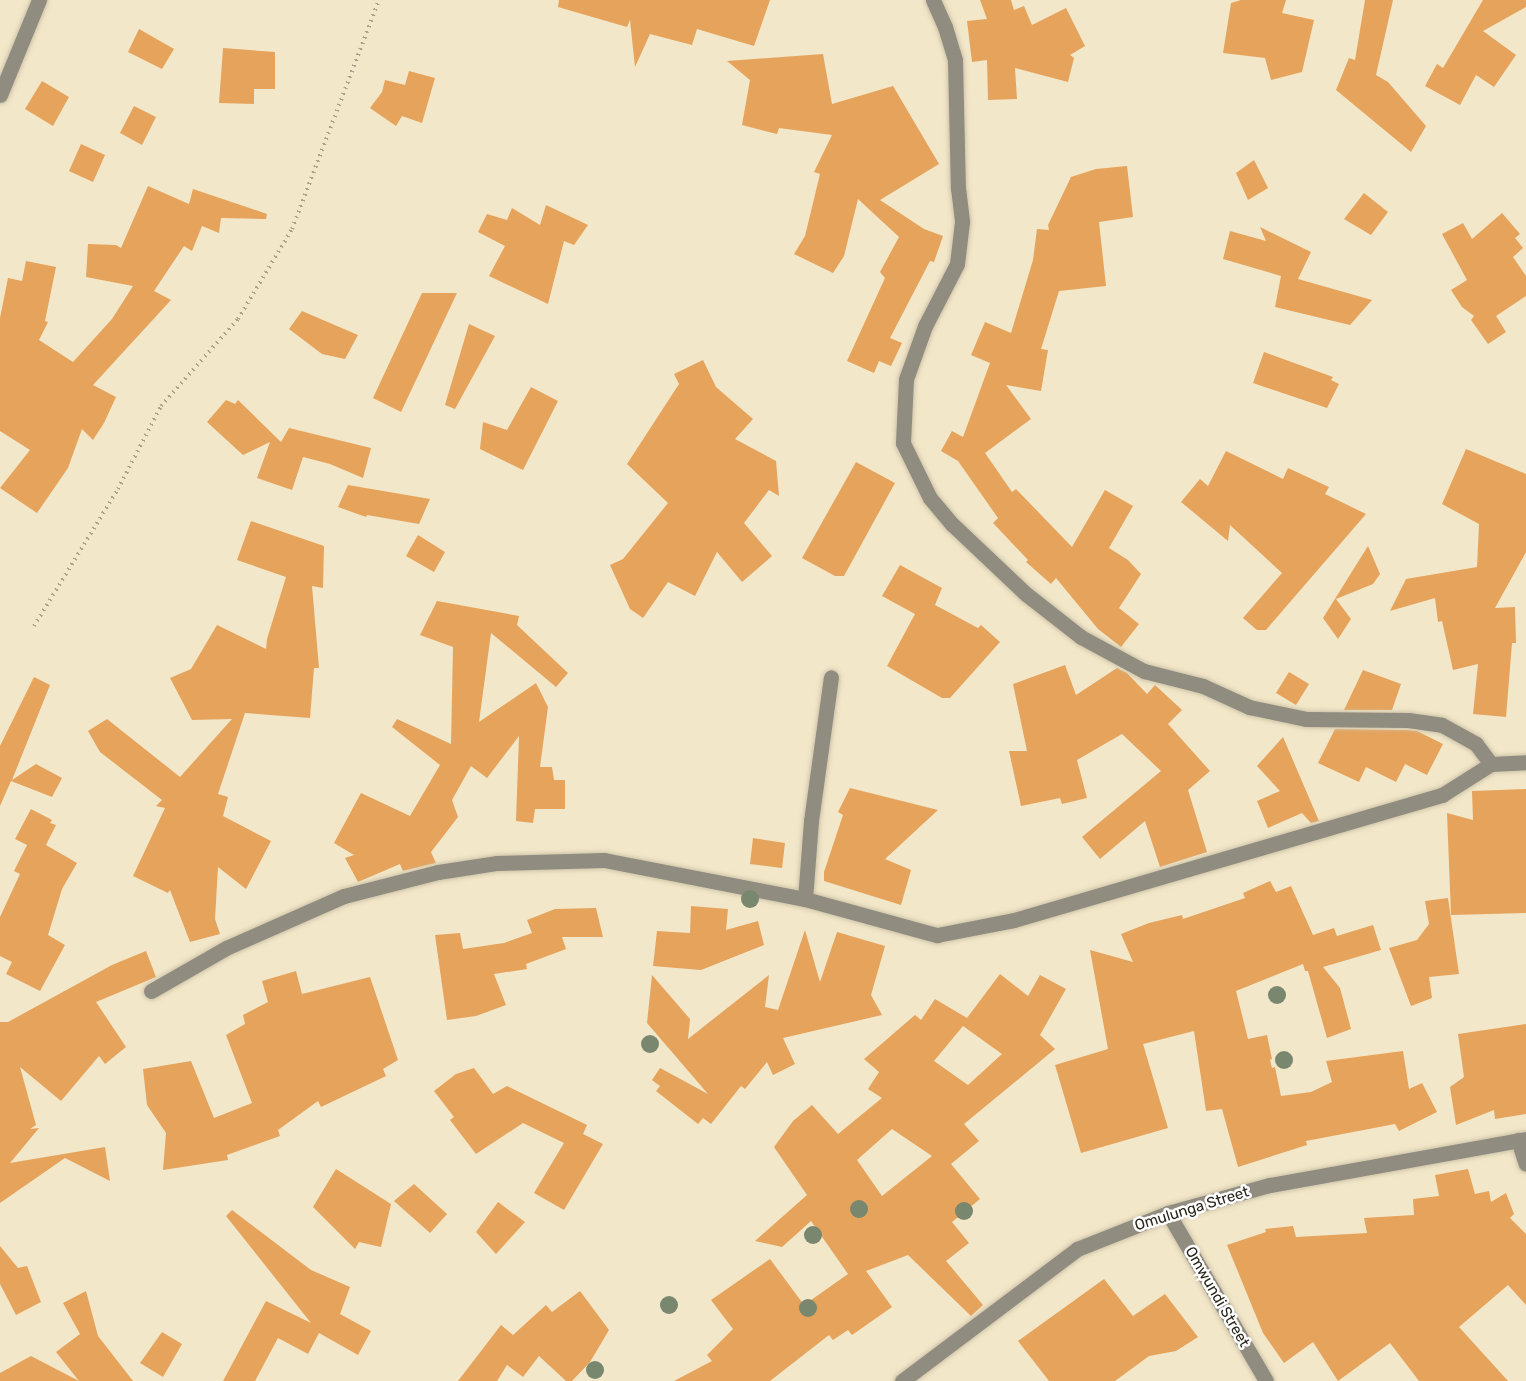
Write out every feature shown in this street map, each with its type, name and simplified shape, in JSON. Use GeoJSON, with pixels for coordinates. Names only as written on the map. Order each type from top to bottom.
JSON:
{"type":"FeatureCollection","features":[{"type":"Feature","properties":{"kind":"street"},"geometry":{"type":"LineString","coordinates":[[0,95],[39,0]]}},
{"type":"Feature","properties":{"kind":"street"},"geometry":{"type":"LineString","coordinates":[[933,0],[945,27],[955,60],[958,188],[962,222],[957,264],[926,326],[906,379],[903,443],[930,498],[953,525],[1026,594],[1081,637],[1144,670],[1203,686],[1249,707],[1306,719],[1408,720],[1442,725],[1476,744],[1491,764]]}},
{"type":"Feature","properties":{"kind":"street"},"geometry":{"type":"LineString","coordinates":[[805,899],[811,822],[831,677]]}},
{"type":"Feature","properties":{"kind":"street"},"geometry":{"type":"LineString","coordinates":[[151,991],[226,948],[344,896],[438,872],[497,862],[604,860],[805,899],[937,935],[1004,922],[1442,795],[1491,764],[1526,762]]}},
{"type":"Feature","properties":{"kind":"street"},"geometry":{"type":"LineString","coordinates":[[1522,1139],[1526,1164]]}},
{"type":"Feature","properties":{"kind":"street","name":"Omulunga Street"},"geometry":{"type":"LineString","coordinates":[[902,1381],[1077,1249],[1168,1213],[1270,1185],[1522,1139]]}},
{"type":"Feature","properties":{"kind":"street","name":"Omwundi Street"},"geometry":{"type":"LineString","coordinates":[[1168,1213],[1266,1381]]}},
{"type":"Feature","properties":{"kind":"path"},"geometry":{"type":"LineString","coordinates":[[34,626],[117,489],[162,406],[238,319],[292,229],[379,0]]}},
{"type":"Feature","properties":{"kind":"building"},"geometry":{"type":"Polygon","coordinates":[[[559,0],[770,0],[754,46],[697,29],[692,45],[650,34],[635,67],[630,20],[627,27],[558,7],[559,0]]]}},
{"type":"Feature","properties":{"kind":"building"},"geometry":{"type":"Polygon","coordinates":[[[980,0],[1011,0],[1014,10],[1024,6],[1032,25],[1066,8],[1085,46],[1070,55],[1074,58],[1068,82],[1015,68],[1017,99],[988,100],[987,60],[972,62],[967,21],[987,19],[980,0]]]}},
{"type":"Feature","properties":{"kind":"building"},"geometry":{"type":"Polygon","coordinates":[[[1241,0],[1286,0],[1282,13],[1314,20],[1302,72],[1271,80],[1265,58],[1223,53],[1231,3],[1241,0]]]}},
{"type":"Feature","properties":{"kind":"building"},"geometry":{"type":"Polygon","coordinates":[[[1365,0],[1393,0],[1376,75],[1388,82],[1426,126],[1411,152],[1336,90],[1349,58],[1355,60],[1365,0]]]}},
{"type":"Feature","properties":{"kind":"building"},"geometry":{"type":"Polygon","coordinates":[[[1483,0],[1526,0],[1526,7],[1483,31],[1516,55],[1494,87],[1476,75],[1460,105],[1425,86],[1437,64],[1443,68],[1483,0]]]}},
{"type":"Feature","properties":{"kind":"building"},"geometry":{"type":"Polygon","coordinates":[[[139,29],[174,49],[162,69],[128,52],[139,29]]]}},
{"type":"Feature","properties":{"kind":"building"},"geometry":{"type":"Polygon","coordinates":[[[223,48],[275,52],[275,89],[254,89],[254,104],[219,103],[223,48]]]}},
{"type":"Feature","properties":{"kind":"building"},"geometry":{"type":"Polygon","coordinates":[[[823,54],[832,104],[893,86],[939,164],[880,200],[924,229],[943,236],[934,262],[930,261],[890,338],[902,343],[891,366],[879,361],[874,373],[847,361],[885,278],[880,272],[899,237],[858,199],[844,256],[833,273],[794,254],[805,236],[820,174],[814,172],[832,135],[779,128],[777,134],[742,125],[750,80],[727,61],[823,54]]]}},
{"type":"Feature","properties":{"kind":"building"},"geometry":{"type":"Polygon","coordinates":[[[409,71],[435,78],[422,123],[402,116],[396,126],[370,108],[382,92],[385,80],[405,85],[409,71]]]}},
{"type":"Feature","properties":{"kind":"building"},"geometry":{"type":"Polygon","coordinates":[[[42,81],[69,97],[53,126],[25,109],[42,81]]]}},
{"type":"Feature","properties":{"kind":"building"},"geometry":{"type":"Polygon","coordinates":[[[134,106],[156,117],[142,145],[120,133],[134,106]]]}},
{"type":"Feature","properties":{"kind":"building"},"geometry":{"type":"Polygon","coordinates":[[[81,144],[105,155],[93,182],[69,171],[81,144]]]}},
{"type":"Feature","properties":{"kind":"building"},"geometry":{"type":"Polygon","coordinates":[[[1254,160],[1268,188],[1248,200],[1236,173],[1254,160]]]}},
{"type":"Feature","properties":{"kind":"building"},"geometry":{"type":"Polygon","coordinates":[[[1127,166],[1133,217],[1099,222],[1106,286],[1059,291],[1041,349],[1048,350],[1041,391],[1006,385],[1031,419],[985,453],[1012,492],[1016,489],[1072,547],[1105,490],[1133,506],[1109,548],[1128,560],[1141,574],[1119,608],[1139,624],[1121,647],[1098,629],[1056,578],[1051,584],[1026,562],[1028,560],[993,523],[998,518],[958,461],[941,451],[952,431],[963,437],[990,363],[971,355],[985,322],[1011,333],[1033,260],[1037,229],[1049,230],[1048,225],[1071,177],[1096,169],[1127,166]]]}},
{"type":"Feature","properties":{"kind":"building"},"geometry":{"type":"Polygon","coordinates":[[[148,186],[189,204],[193,189],[267,214],[266,219],[221,218],[219,233],[202,226],[192,251],[184,246],[154,291],[171,300],[93,385],[116,397],[104,423],[93,440],[82,429],[68,468],[37,513],[0,488],[30,450],[0,431],[0,318],[8,278],[22,281],[26,261],[56,267],[45,321],[48,322],[39,340],[73,362],[112,319],[133,286],[86,277],[88,244],[116,245],[121,248],[148,186]]]}},
{"type":"Feature","properties":{"kind":"building"},"geometry":{"type":"Polygon","coordinates":[[[1364,193],[1388,212],[1371,235],[1344,219],[1364,193]]]}},
{"type":"Feature","properties":{"kind":"building"},"geometry":{"type":"Polygon","coordinates":[[[546,205],[588,225],[574,245],[564,241],[548,304],[489,276],[505,246],[478,232],[487,214],[507,220],[512,208],[540,225],[546,205]]]}},
{"type":"Feature","properties":{"kind":"building"},"geometry":{"type":"Polygon","coordinates":[[[1502,213],[1520,234],[1515,238],[1523,248],[1513,257],[1526,276],[1526,296],[1496,316],[1506,332],[1488,344],[1471,320],[1474,316],[1462,307],[1451,290],[1467,280],[1442,234],[1463,223],[1472,239],[1502,213]]]}},
{"type":"Feature","properties":{"kind":"building"},"geometry":{"type":"Polygon","coordinates":[[[1260,227],[1311,252],[1298,279],[1372,300],[1350,325],[1275,307],[1281,276],[1223,259],[1230,231],[1266,241],[1260,227]]]}},
{"type":"Feature","properties":{"kind":"building"},"geometry":{"type":"Polygon","coordinates":[[[422,293],[457,293],[401,412],[373,398],[422,293]]]}},
{"type":"Feature","properties":{"kind":"building"},"geometry":{"type":"Polygon","coordinates":[[[302,311],[358,335],[345,359],[322,354],[289,329],[302,311]]]}},
{"type":"Feature","properties":{"kind":"building"},"geometry":{"type":"Polygon","coordinates":[[[469,324],[495,336],[455,409],[445,405],[469,324]]]}},
{"type":"Feature","properties":{"kind":"building"},"geometry":{"type":"Polygon","coordinates":[[[1264,352],[1333,377],[1331,380],[1339,384],[1327,408],[1253,383],[1264,352]]]}},
{"type":"Feature","properties":{"kind":"building"},"geometry":{"type":"Polygon","coordinates":[[[703,360],[716,387],[753,419],[735,439],[776,461],[779,496],[769,490],[744,523],[772,556],[742,582],[717,552],[695,596],[668,582],[643,618],[630,609],[610,565],[623,559],[668,503],[627,464],[679,384],[674,374],[703,360]]]}},
{"type":"Feature","properties":{"kind":"building"},"geometry":{"type":"Polygon","coordinates":[[[531,387],[558,401],[523,470],[480,449],[483,422],[507,430],[531,387]]]}},
{"type":"Feature","properties":{"kind":"building"},"geometry":{"type":"Polygon","coordinates":[[[226,400],[235,404],[238,400],[281,442],[289,428],[371,448],[363,478],[330,464],[303,457],[292,490],[257,478],[270,442],[243,455],[207,422],[226,400]]]}},
{"type":"Feature","properties":{"kind":"building"},"geometry":{"type":"Polygon","coordinates":[[[1466,449],[1526,474],[1526,552],[1495,608],[1515,607],[1516,643],[1512,643],[1506,717],[1473,714],[1478,664],[1453,670],[1442,621],[1438,622],[1435,598],[1390,611],[1406,579],[1477,567],[1479,524],[1442,504],[1466,449]]]}},
{"type":"Feature","properties":{"kind":"building"},"geometry":{"type":"Polygon","coordinates":[[[1226,451],[1283,479],[1288,468],[1329,487],[1325,494],[1366,514],[1266,630],[1257,630],[1243,618],[1282,573],[1230,525],[1228,541],[1181,502],[1200,479],[1208,486],[1226,451]]]}},
{"type":"Feature","properties":{"kind":"building"},"geometry":{"type":"Polygon","coordinates":[[[856,462],[895,483],[844,576],[835,576],[802,558],[856,462]]]}},
{"type":"Feature","properties":{"kind":"building"},"geometry":{"type":"Polygon","coordinates":[[[348,485],[430,499],[419,524],[367,515],[366,517],[338,507],[348,485]]]}},
{"type":"Feature","properties":{"kind":"building"},"geometry":{"type":"Polygon","coordinates":[[[251,521],[324,546],[323,588],[312,586],[319,668],[314,668],[310,718],[245,713],[218,794],[228,797],[223,816],[271,841],[246,889],[218,867],[215,919],[220,934],[190,942],[170,890],[168,893],[133,876],[165,808],[156,806],[162,800],[100,752],[88,731],[107,719],[180,777],[232,719],[192,720],[170,678],[191,669],[217,625],[266,649],[286,577],[237,560],[251,521]]]}},
{"type":"Feature","properties":{"kind":"building"},"geometry":{"type":"Polygon","coordinates":[[[418,535],[445,552],[434,572],[406,556],[418,535]]]}},
{"type":"Feature","properties":{"kind":"building"},"geometry":{"type":"Polygon","coordinates":[[[1368,546],[1380,574],[1373,584],[1336,599],[1351,619],[1338,639],[1323,618],[1368,546]]]}},
{"type":"Feature","properties":{"kind":"building"},"geometry":{"type":"Polygon","coordinates":[[[900,565],[942,588],[935,605],[978,628],[981,625],[1000,642],[950,698],[942,698],[887,666],[915,614],[882,596],[900,565]]]}},
{"type":"Feature","properties":{"kind":"building"},"geometry":{"type":"Polygon","coordinates":[[[437,601],[519,616],[517,625],[568,673],[556,687],[491,633],[479,722],[536,683],[548,707],[540,767],[552,767],[554,780],[565,780],[565,809],[535,809],[533,823],[516,821],[519,736],[487,778],[471,766],[452,800],[458,817],[431,852],[436,863],[403,871],[400,864],[358,882],[345,858],[354,855],[334,843],[361,793],[410,816],[440,765],[392,727],[397,719],[451,744],[453,647],[420,635],[437,601]]]}},
{"type":"Feature","properties":{"kind":"building"},"geometry":{"type":"Polygon","coordinates":[[[1065,665],[1076,695],[1117,668],[1127,673],[1147,694],[1155,685],[1182,710],[1168,724],[1210,771],[1188,790],[1207,852],[1160,867],[1145,821],[1100,859],[1082,837],[1161,771],[1122,734],[1077,760],[1087,798],[1062,804],[1060,798],[1021,806],[1009,751],[1027,751],[1013,684],[1065,665]]]}},
{"type":"Feature","properties":{"kind":"building"},"geometry":{"type":"Polygon","coordinates":[[[1363,670],[1401,684],[1392,710],[1344,710],[1363,670]]]}},
{"type":"Feature","properties":{"kind":"building"},"geometry":{"type":"Polygon","coordinates":[[[1289,672],[1309,684],[1296,705],[1276,693],[1289,672]]]}},
{"type":"Feature","properties":{"kind":"building"},"geometry":{"type":"Polygon","coordinates":[[[34,677],[50,685],[12,780],[36,764],[62,778],[52,797],[11,781],[0,806],[0,746],[34,677]]]}},
{"type":"Feature","properties":{"kind":"building"},"geometry":{"type":"Polygon","coordinates":[[[1335,729],[1417,731],[1443,744],[1427,775],[1405,764],[1396,782],[1366,767],[1359,782],[1318,763],[1335,729]]]}},
{"type":"Feature","properties":{"kind":"building"},"geometry":{"type":"Polygon","coordinates":[[[1283,737],[1319,821],[1311,823],[1302,813],[1268,828],[1257,801],[1280,791],[1257,766],[1283,737]]]}},
{"type":"Feature","properties":{"kind":"building"},"geometry":{"type":"Polygon","coordinates":[[[850,788],[938,810],[885,859],[911,870],[901,905],[824,881],[824,872],[843,815],[838,812],[850,788]]]}},
{"type":"Feature","properties":{"kind":"building"},"geometry":{"type":"Polygon","coordinates":[[[1526,789],[1526,913],[1451,915],[1447,813],[1473,820],[1472,791],[1526,789]]]}},
{"type":"Feature","properties":{"kind":"building"},"geometry":{"type":"Polygon","coordinates":[[[31,809],[52,820],[50,823],[56,825],[46,845],[77,863],[62,889],[48,935],[65,945],[40,991],[6,974],[12,962],[0,956],[0,917],[20,874],[14,871],[27,845],[15,839],[31,809]]]}},
{"type":"Feature","properties":{"kind":"building"},"geometry":{"type":"Polygon","coordinates":[[[753,838],[785,843],[782,868],[750,864],[753,838]]]}},
{"type":"Feature","properties":{"kind":"building"},"geometry":{"type":"Polygon","coordinates":[[[1270,881],[1276,892],[1291,886],[1313,935],[1334,928],[1337,936],[1373,925],[1381,950],[1323,967],[1340,988],[1351,1029],[1327,1038],[1308,971],[1305,971],[1303,964],[1236,991],[1248,1039],[1267,1035],[1272,1059],[1270,1060],[1272,1068],[1275,1067],[1281,1096],[1311,1092],[1332,1082],[1326,1061],[1403,1051],[1409,1089],[1422,1083],[1437,1112],[1399,1131],[1395,1124],[1306,1141],[1307,1145],[1238,1167],[1222,1109],[1206,1111],[1194,1031],[1143,1044],[1168,1128],[1081,1153],[1055,1065],[1108,1049],[1090,950],[1133,962],[1121,934],[1149,923],[1182,915],[1183,919],[1245,898],[1243,893],[1270,881]]]}},
{"type":"Feature","properties":{"kind":"building"},"geometry":{"type":"Polygon","coordinates":[[[1448,898],[1459,974],[1429,977],[1432,998],[1411,1006],[1389,948],[1417,940],[1429,924],[1425,901],[1448,898]]]}},
{"type":"Feature","properties":{"kind":"building"},"geometry":{"type":"Polygon","coordinates":[[[691,906],[728,909],[726,930],[758,921],[764,945],[701,970],[653,966],[657,931],[690,933],[691,906]]]}},
{"type":"Feature","properties":{"kind":"building"},"geometry":{"type":"Polygon","coordinates":[[[596,908],[603,937],[562,937],[566,949],[526,964],[527,969],[494,974],[506,1005],[476,1016],[447,1020],[435,935],[460,933],[463,949],[504,943],[532,933],[527,920],[555,909],[596,908]]]}},
{"type":"Feature","properties":{"kind":"building"},"geometry":{"type":"Polygon","coordinates":[[[805,930],[820,982],[837,932],[885,946],[871,995],[882,1015],[783,1038],[795,1064],[773,1075],[767,1062],[745,1089],[741,1086],[711,1124],[703,1118],[698,1124],[656,1091],[660,1086],[652,1080],[660,1068],[708,1094],[647,1023],[652,975],[690,1019],[688,1039],[769,975],[765,1007],[778,1010],[805,930]]]}},
{"type":"Feature","properties":{"kind":"building"},"geometry":{"type":"Polygon","coordinates":[[[146,951],[156,977],[96,1002],[126,1047],[105,1064],[99,1056],[61,1101],[20,1067],[36,1125],[30,1129],[39,1128],[10,1163],[105,1147],[110,1181],[65,1158],[0,1203],[0,1022],[8,1022],[112,965],[146,951]]]}},
{"type":"Feature","properties":{"kind":"building"},"geometry":{"type":"Polygon","coordinates":[[[296,971],[302,994],[370,977],[398,1060],[383,1069],[386,1076],[321,1107],[318,1101],[278,1130],[280,1136],[227,1155],[228,1160],[163,1170],[166,1133],[147,1105],[143,1069],[191,1061],[214,1118],[252,1103],[226,1035],[245,1024],[243,1015],[268,1002],[262,981],[296,971]]]}},
{"type":"Feature","properties":{"kind":"building"},"geometry":{"type":"Polygon","coordinates":[[[1000,974],[1028,996],[1040,975],[1066,989],[1040,1035],[1055,1049],[964,1124],[979,1141],[951,1164],[980,1199],[952,1222],[969,1243],[946,1261],[983,1305],[971,1316],[908,1255],[866,1271],[892,1307],[852,1335],[848,1330],[833,1340],[829,1335],[770,1381],[674,1381],[712,1361],[707,1355],[733,1329],[711,1300],[770,1259],[804,1305],[848,1274],[811,1221],[782,1247],[755,1241],[807,1195],[774,1147],[793,1121],[812,1105],[838,1134],[882,1098],[868,1089],[879,1072],[864,1059],[915,1015],[921,1020],[935,999],[967,1018],[1000,974]],[[963,1026],[934,1061],[968,1085],[1002,1054],[963,1026]],[[892,1129],[857,1160],[882,1196],[932,1156],[892,1129]]]}},
{"type":"Feature","properties":{"kind":"building"},"geometry":{"type":"Polygon","coordinates":[[[1526,1024],[1526,1114],[1495,1119],[1494,1110],[1456,1125],[1450,1087],[1464,1077],[1458,1034],[1526,1024]]]}},
{"type":"Feature","properties":{"kind":"building"},"geometry":{"type":"Polygon","coordinates":[[[474,1068],[493,1094],[507,1086],[587,1125],[583,1134],[603,1144],[564,1210],[534,1193],[564,1143],[523,1123],[476,1154],[450,1120],[454,1117],[434,1091],[456,1074],[474,1068]]]}},
{"type":"Feature","properties":{"kind":"building"},"geometry":{"type":"Polygon","coordinates":[[[336,1169],[391,1204],[381,1247],[359,1242],[355,1249],[313,1207],[336,1169]]]}},
{"type":"Feature","properties":{"kind":"building"},"geometry":{"type":"Polygon","coordinates":[[[1468,1169],[1475,1194],[1489,1191],[1491,1202],[1506,1193],[1514,1214],[1510,1218],[1526,1234],[1526,1305],[1508,1285],[1459,1327],[1508,1381],[1419,1381],[1390,1343],[1338,1381],[1313,1342],[1284,1363],[1263,1333],[1227,1245],[1266,1232],[1265,1229],[1293,1226],[1296,1237],[1367,1233],[1364,1218],[1414,1215],[1413,1199],[1439,1196],[1435,1175],[1468,1169]]]}},
{"type":"Feature","properties":{"kind":"building"},"geometry":{"type":"Polygon","coordinates":[[[414,1184],[447,1214],[430,1233],[394,1201],[414,1184]]]}},
{"type":"Feature","properties":{"kind":"building"},"geometry":{"type":"Polygon","coordinates":[[[498,1202],[525,1222],[496,1254],[476,1232],[498,1202]]]}},
{"type":"Feature","properties":{"kind":"building"},"geometry":{"type":"Polygon","coordinates":[[[232,1210],[311,1270],[350,1287],[340,1314],[371,1331],[358,1355],[319,1333],[308,1354],[278,1338],[255,1381],[223,1381],[266,1301],[311,1323],[226,1216],[232,1210]]]}},
{"type":"Feature","properties":{"kind":"building"},"geometry":{"type":"Polygon","coordinates":[[[0,1246],[18,1268],[27,1266],[41,1302],[16,1315],[0,1284],[0,1246]]]}},
{"type":"Feature","properties":{"kind":"building"},"geometry":{"type":"Polygon","coordinates":[[[1104,1279],[1133,1316],[1165,1294],[1198,1337],[1176,1351],[1149,1356],[1115,1381],[1049,1381],[1018,1341],[1104,1279]]]}},
{"type":"Feature","properties":{"kind":"building"},"geometry":{"type":"Polygon","coordinates":[[[86,1291],[98,1336],[133,1381],[79,1381],[56,1352],[80,1334],[63,1303],[86,1291]]]}},
{"type":"Feature","properties":{"kind":"building"},"geometry":{"type":"Polygon","coordinates":[[[580,1291],[609,1330],[590,1362],[572,1381],[566,1381],[539,1356],[523,1377],[507,1365],[497,1381],[458,1381],[501,1325],[513,1335],[546,1305],[552,1312],[580,1291]]]}},
{"type":"Feature","properties":{"kind":"building"},"geometry":{"type":"Polygon","coordinates":[[[162,1332],[182,1344],[163,1377],[140,1363],[162,1332]]]}},
{"type":"Feature","properties":{"kind":"building"},"geometry":{"type":"Polygon","coordinates":[[[31,1356],[79,1381],[0,1381],[0,1373],[31,1356]]]}}]}
